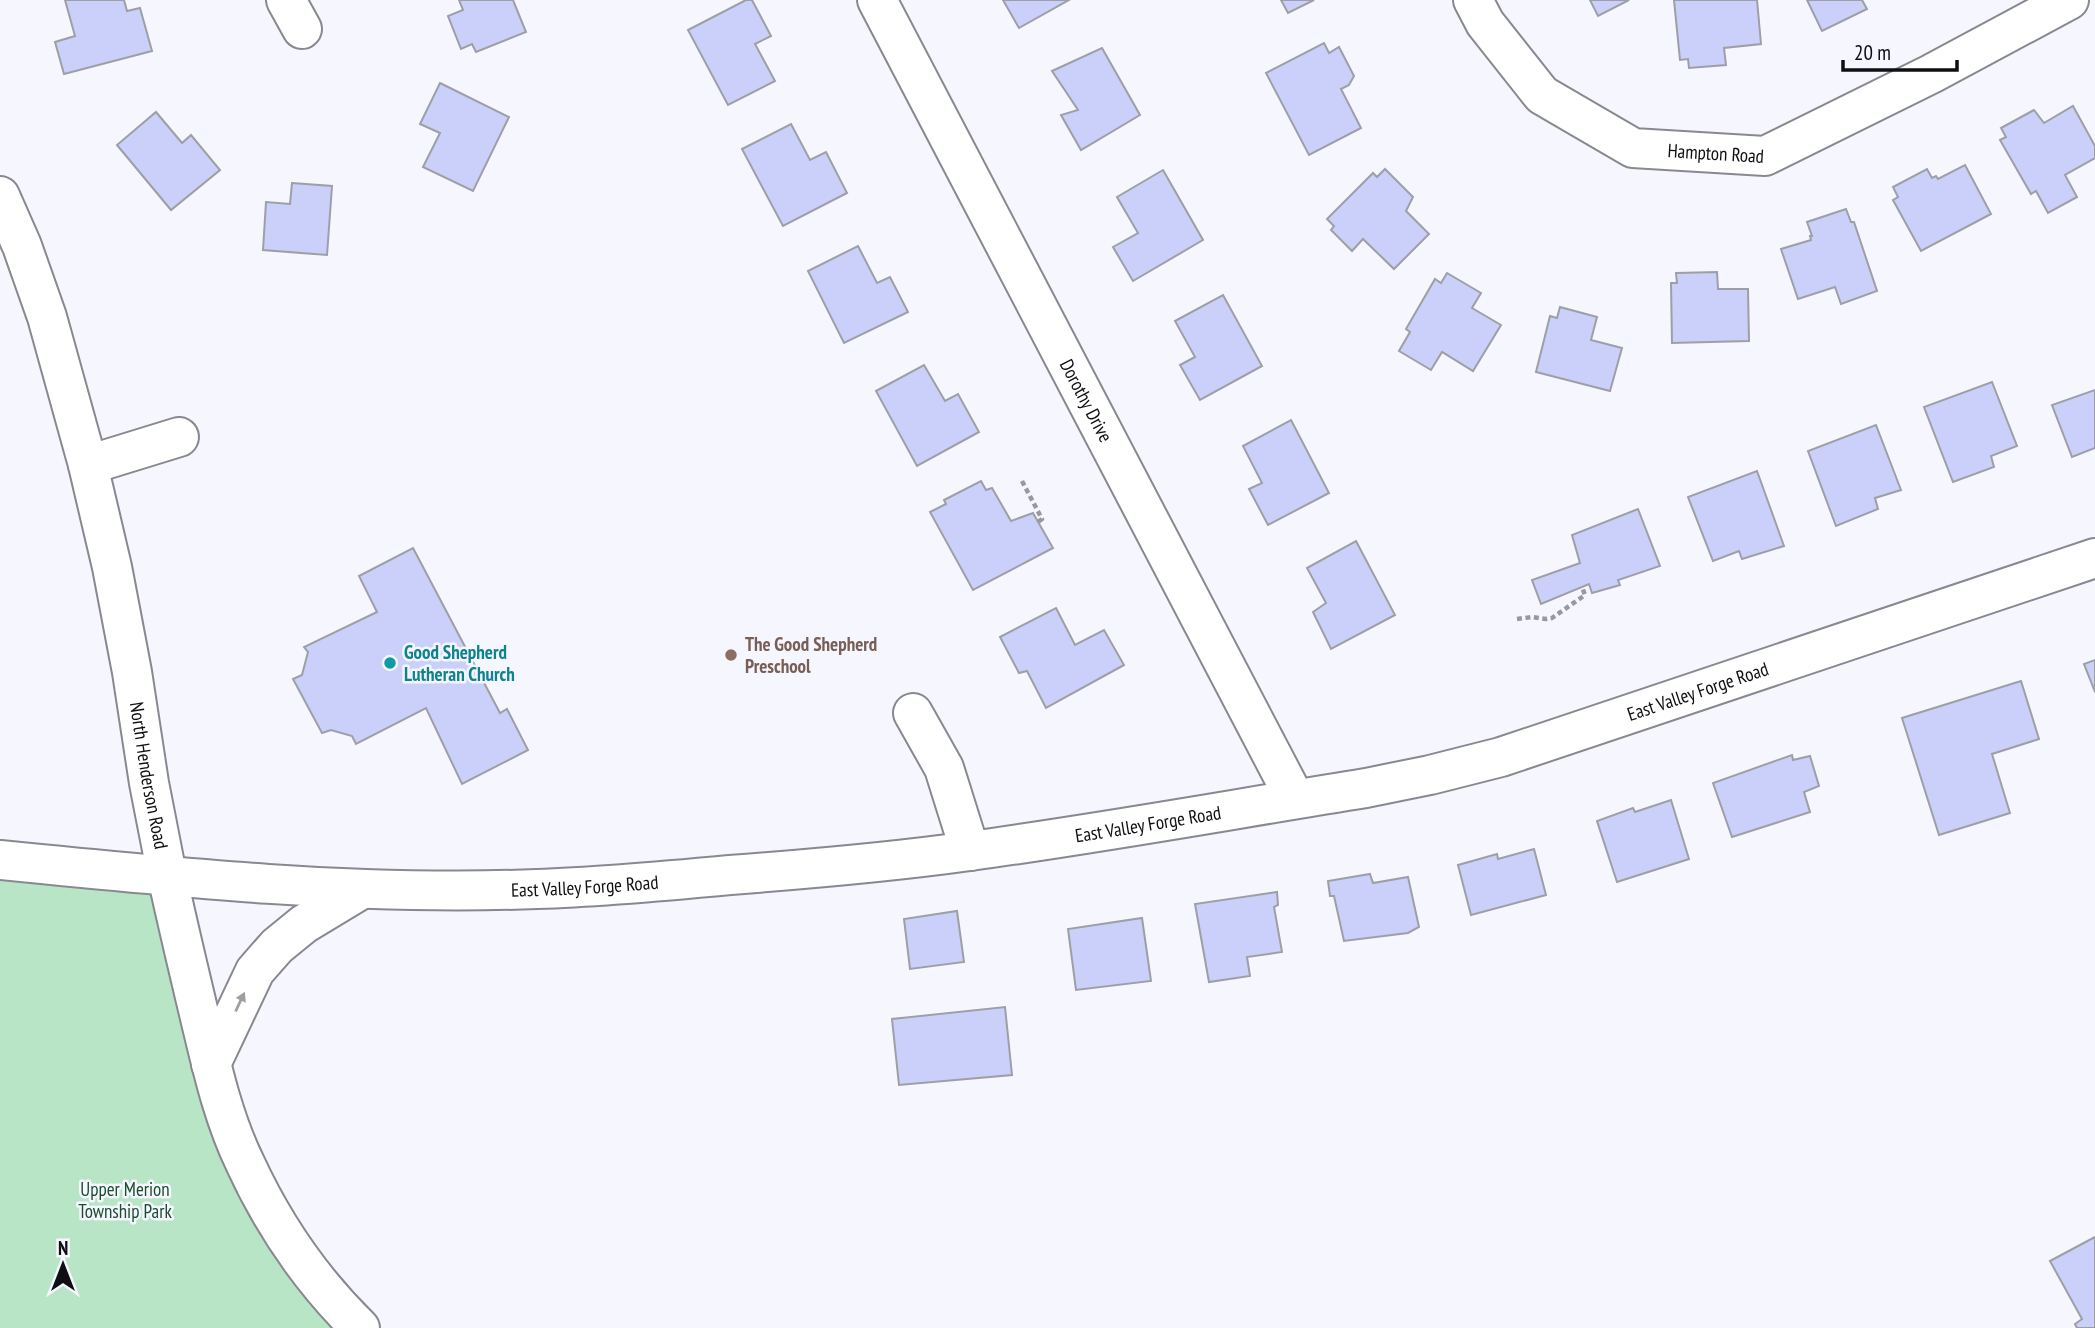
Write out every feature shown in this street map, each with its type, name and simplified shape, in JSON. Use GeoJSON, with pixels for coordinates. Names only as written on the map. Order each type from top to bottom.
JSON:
{"type":"FeatureCollection","features":[{"type":"Feature","properties":{"kind":"main road","name":"Dorothy Drive"},"geometry":{"type":"LineString","coordinates":[[877,0],[1295,799]]}},
{"type":"Feature","properties":{"kind":"main road","name":"Hampton Road"},"geometry":{"type":"LineString","coordinates":[[1473,0],[1485,23],[1542,94],[1633,148],[1765,156],[1931,74],[2069,0]]}},
{"type":"Feature","properties":{"kind":"main road","name":"North Henderson Road"},"geometry":{"type":"LineString","coordinates":[[0,196],[22,246],[47,317],[88,465],[112,566],[167,876],[226,1117],[244,1161],[288,1241],[316,1279],[360,1328]]}},
{"type":"Feature","properties":{"kind":"main road"},"geometry":{"type":"LineString","coordinates":[[88,465],[179,437]]}},
{"type":"Feature","properties":{"kind":"main road","name":"East Valley Forge Road"},"geometry":{"type":"LineString","coordinates":[[0,860],[167,876],[362,889],[450,891],[624,884],[826,867],[970,851],[1295,799],[1430,775],[1501,757],[2095,558]]}},
{"type":"Feature","properties":{"kind":"main road"},"geometry":{"type":"LineString","coordinates":[[913,713],[944,768],[970,851]]}},
{"type":"Feature","properties":{"kind":"main road"},"geometry":{"type":"LineString","coordinates":[[211,1064],[255,971],[276,946],[304,924],[362,889]]}},
{"type":"Feature","properties":{"kind":"path"},"geometry":{"type":"LineString","coordinates":[[1021,481],[1042,519],[1038,522]]}},
{"type":"Feature","properties":{"kind":"path"},"geometry":{"type":"LineString","coordinates":[[1517,619],[1552,618],[1585,595],[1582,587]]}},
{"type":"Feature","properties":{"kind":"green space","name":"Upper Merion Township Park"},"geometry":{"type":"Polygon","coordinates":[[[0,860],[167,875],[226,1117],[360,1328],[0,1328],[0,860]]]}},
{"type":"Feature","properties":{"kind":"building"},"geometry":{"type":"Polygon","coordinates":[[[65,0],[124,0],[127,11],[140,8],[152,51],[64,74],[55,42],[75,36],[65,0]]]}},
{"type":"Feature","properties":{"kind":"building"},"geometry":{"type":"Polygon","coordinates":[[[459,0],[513,0],[526,32],[476,52],[472,44],[461,49],[448,16],[463,10],[459,0]]]}},
{"type":"Feature","properties":{"kind":"building"},"geometry":{"type":"Polygon","coordinates":[[[746,0],[752,0],[771,36],[755,44],[775,81],[728,105],[688,30],[746,0]]]}},
{"type":"Feature","properties":{"kind":"building"},"geometry":{"type":"Polygon","coordinates":[[[1003,0],[1069,0],[1019,28],[1003,0]]]}},
{"type":"Feature","properties":{"kind":"building"},"geometry":{"type":"Polygon","coordinates":[[[1281,0],[1314,0],[1288,13],[1281,0]]]}},
{"type":"Feature","properties":{"kind":"building"},"geometry":{"type":"Polygon","coordinates":[[[1590,0],[1629,0],[1598,16],[1590,0]]]}},
{"type":"Feature","properties":{"kind":"building"},"geometry":{"type":"Polygon","coordinates":[[[1674,0],[1757,0],[1761,44],[1724,48],[1726,65],[1689,68],[1688,59],[1680,60],[1674,0]]]}},
{"type":"Feature","properties":{"kind":"building"},"geometry":{"type":"Polygon","coordinates":[[[1807,0],[1862,0],[1867,9],[1822,31],[1807,0]]]}},
{"type":"Feature","properties":{"kind":"building"},"geometry":{"type":"Polygon","coordinates":[[[1324,43],[1329,53],[1339,47],[1354,76],[1349,85],[1341,89],[1361,128],[1309,155],[1266,73],[1324,43]]]}},
{"type":"Feature","properties":{"kind":"building"},"geometry":{"type":"Polygon","coordinates":[[[1102,48],[1140,115],[1081,150],[1061,115],[1078,110],[1052,71],[1102,48]]]}},
{"type":"Feature","properties":{"kind":"building"},"geometry":{"type":"Polygon","coordinates":[[[440,83],[509,117],[473,191],[423,167],[440,133],[420,124],[440,83]]]}},
{"type":"Feature","properties":{"kind":"building"},"geometry":{"type":"Polygon","coordinates":[[[2073,106],[2095,146],[2095,158],[2065,175],[2077,197],[2048,213],[2036,191],[2031,194],[2000,140],[2006,137],[2001,128],[2034,110],[2044,123],[2073,106]]]}},
{"type":"Feature","properties":{"kind":"building"},"geometry":{"type":"Polygon","coordinates":[[[156,112],[182,143],[191,135],[220,170],[171,210],[117,145],[156,112]]]}},
{"type":"Feature","properties":{"kind":"building"},"geometry":{"type":"Polygon","coordinates":[[[791,124],[810,160],[826,152],[847,193],[783,226],[742,149],[791,124]]]}},
{"type":"Feature","properties":{"kind":"building"},"geometry":{"type":"Polygon","coordinates":[[[1965,165],[1991,214],[1921,251],[1893,200],[1898,197],[1893,187],[1927,169],[1932,178],[1936,176],[1938,179],[1965,165]]]}},
{"type":"Feature","properties":{"kind":"building"},"geometry":{"type":"Polygon","coordinates":[[[1385,169],[1413,197],[1406,211],[1429,234],[1394,269],[1363,239],[1352,251],[1331,230],[1334,226],[1327,219],[1373,173],[1377,177],[1385,169]]]}},
{"type":"Feature","properties":{"kind":"building"},"geometry":{"type":"Polygon","coordinates":[[[1163,170],[1203,240],[1133,281],[1113,247],[1138,233],[1117,197],[1163,170]]]}},
{"type":"Feature","properties":{"kind":"building"},"geometry":{"type":"Polygon","coordinates":[[[292,183],[332,186],[327,255],[263,250],[266,202],[290,204],[292,183]]]}},
{"type":"Feature","properties":{"kind":"building"},"geometry":{"type":"Polygon","coordinates":[[[1846,209],[1851,222],[1854,222],[1877,291],[1841,304],[1835,287],[1798,299],[1781,249],[1811,240],[1807,222],[1846,209]]]}},
{"type":"Feature","properties":{"kind":"building"},"geometry":{"type":"Polygon","coordinates":[[[858,246],[877,283],[890,277],[908,312],[844,343],[808,271],[858,246]]]}},
{"type":"Feature","properties":{"kind":"building"},"geometry":{"type":"Polygon","coordinates":[[[1717,272],[1718,289],[1748,289],[1749,341],[1672,343],[1671,283],[1677,283],[1676,273],[1717,272]]]}},
{"type":"Feature","properties":{"kind":"building"},"geometry":{"type":"Polygon","coordinates":[[[1447,273],[1481,293],[1472,308],[1501,325],[1473,371],[1442,352],[1431,370],[1399,351],[1410,332],[1406,329],[1435,279],[1441,283],[1447,273]]]}},
{"type":"Feature","properties":{"kind":"building"},"geometry":{"type":"Polygon","coordinates":[[[1223,295],[1262,366],[1200,400],[1180,365],[1195,357],[1175,321],[1223,295]]]}},
{"type":"Feature","properties":{"kind":"building"},"geometry":{"type":"Polygon","coordinates":[[[1560,307],[1597,317],[1591,340],[1622,348],[1610,391],[1536,372],[1550,316],[1557,318],[1560,307]]]}},
{"type":"Feature","properties":{"kind":"building"},"geometry":{"type":"Polygon","coordinates":[[[924,365],[945,401],[958,394],[979,432],[917,466],[876,391],[924,365]]]}},
{"type":"Feature","properties":{"kind":"building"},"geometry":{"type":"Polygon","coordinates":[[[1992,382],[2017,446],[1991,456],[1994,467],[1953,482],[1924,407],[1992,382]]]}},
{"type":"Feature","properties":{"kind":"building"},"geometry":{"type":"Polygon","coordinates":[[[2095,390],[2095,448],[2072,457],[2052,405],[2095,390]]]}},
{"type":"Feature","properties":{"kind":"building"},"geometry":{"type":"Polygon","coordinates":[[[1291,420],[1329,493],[1268,525],[1249,489],[1262,483],[1243,446],[1291,420]]]}},
{"type":"Feature","properties":{"kind":"building"},"geometry":{"type":"Polygon","coordinates":[[[1876,425],[1901,490],[1875,498],[1878,509],[1836,526],[1808,451],[1876,425]]]}},
{"type":"Feature","properties":{"kind":"building"},"geometry":{"type":"Polygon","coordinates":[[[1757,471],[1784,546],[1742,559],[1739,551],[1713,561],[1688,497],[1757,471]]]}},
{"type":"Feature","properties":{"kind":"building"},"geometry":{"type":"Polygon","coordinates":[[[981,481],[986,490],[992,488],[1011,521],[1033,513],[1053,548],[973,590],[930,512],[946,504],[944,500],[981,481]]]}},
{"type":"Feature","properties":{"kind":"building"},"geometry":{"type":"Polygon","coordinates":[[[1638,509],[1660,566],[1618,580],[1620,585],[1592,593],[1589,584],[1541,604],[1532,580],[1580,563],[1572,535],[1638,509]]]}},
{"type":"Feature","properties":{"kind":"building"},"geometry":{"type":"Polygon","coordinates":[[[1356,541],[1395,615],[1331,649],[1313,612],[1326,603],[1307,568],[1356,541]]]}},
{"type":"Feature","properties":{"kind":"building","name":"Good Shepherd Lutheran Church"},"geometry":{"type":"Polygon","coordinates":[[[413,548],[500,713],[507,709],[528,750],[462,784],[426,708],[356,744],[352,736],[331,730],[322,733],[293,679],[302,675],[308,652],[304,647],[377,612],[359,576],[413,548]]]}},
{"type":"Feature","properties":{"kind":"building"},"geometry":{"type":"Polygon","coordinates":[[[1056,608],[1075,645],[1104,630],[1124,665],[1046,708],[1027,671],[1019,673],[1000,637],[1056,608]]]}},
{"type":"Feature","properties":{"kind":"building"},"geometry":{"type":"Polygon","coordinates":[[[2095,660],[2095,692],[2084,664],[2095,660]]]}},
{"type":"Feature","properties":{"kind":"building"},"geometry":{"type":"Polygon","coordinates":[[[2021,681],[2039,739],[1992,754],[2010,813],[1939,835],[1902,718],[2021,681]]]}},
{"type":"Feature","properties":{"kind":"building"},"geometry":{"type":"Polygon","coordinates":[[[1792,755],[1793,760],[1810,756],[1819,786],[1804,792],[1810,812],[1732,837],[1713,783],[1792,755]]]}},
{"type":"Feature","properties":{"kind":"building"},"geometry":{"type":"Polygon","coordinates":[[[1671,800],[1689,859],[1617,882],[1597,821],[1633,808],[1635,812],[1671,800]]]}},
{"type":"Feature","properties":{"kind":"building"},"geometry":{"type":"Polygon","coordinates":[[[1534,849],[1546,895],[1471,915],[1458,865],[1497,854],[1498,859],[1534,849]]]}},
{"type":"Feature","properties":{"kind":"building"},"geometry":{"type":"Polygon","coordinates":[[[1370,874],[1373,883],[1408,877],[1419,927],[1408,933],[1344,941],[1328,881],[1370,874]]]}},
{"type":"Feature","properties":{"kind":"building"},"geometry":{"type":"Polygon","coordinates":[[[1277,892],[1278,905],[1274,907],[1282,952],[1247,957],[1250,976],[1209,982],[1195,904],[1277,892]]]}},
{"type":"Feature","properties":{"kind":"building"},"geometry":{"type":"Polygon","coordinates":[[[957,911],[964,962],[910,969],[904,919],[957,911]]]}},
{"type":"Feature","properties":{"kind":"building"},"geometry":{"type":"Polygon","coordinates":[[[1142,918],[1151,981],[1076,990],[1068,929],[1142,918]]]}},
{"type":"Feature","properties":{"kind":"building"},"geometry":{"type":"Polygon","coordinates":[[[1005,1007],[1012,1075],[899,1085],[892,1019],[1005,1007]]]}},
{"type":"Feature","properties":{"kind":"building"},"geometry":{"type":"Polygon","coordinates":[[[2095,1237],[2095,1328],[2077,1328],[2075,1324],[2082,1319],[2050,1261],[2095,1237]]]}},
{"type":"Feature","properties":{"kind":"place","name":"The Good Shepherd Preschool"},"geometry":{"type":"Point","coordinates":[731,655]}},
{"type":"Feature","properties":{"kind":"place","name":"Good Shepherd Lutheran Church"},"geometry":{"type":"Point","coordinates":[390,663]}}]}
